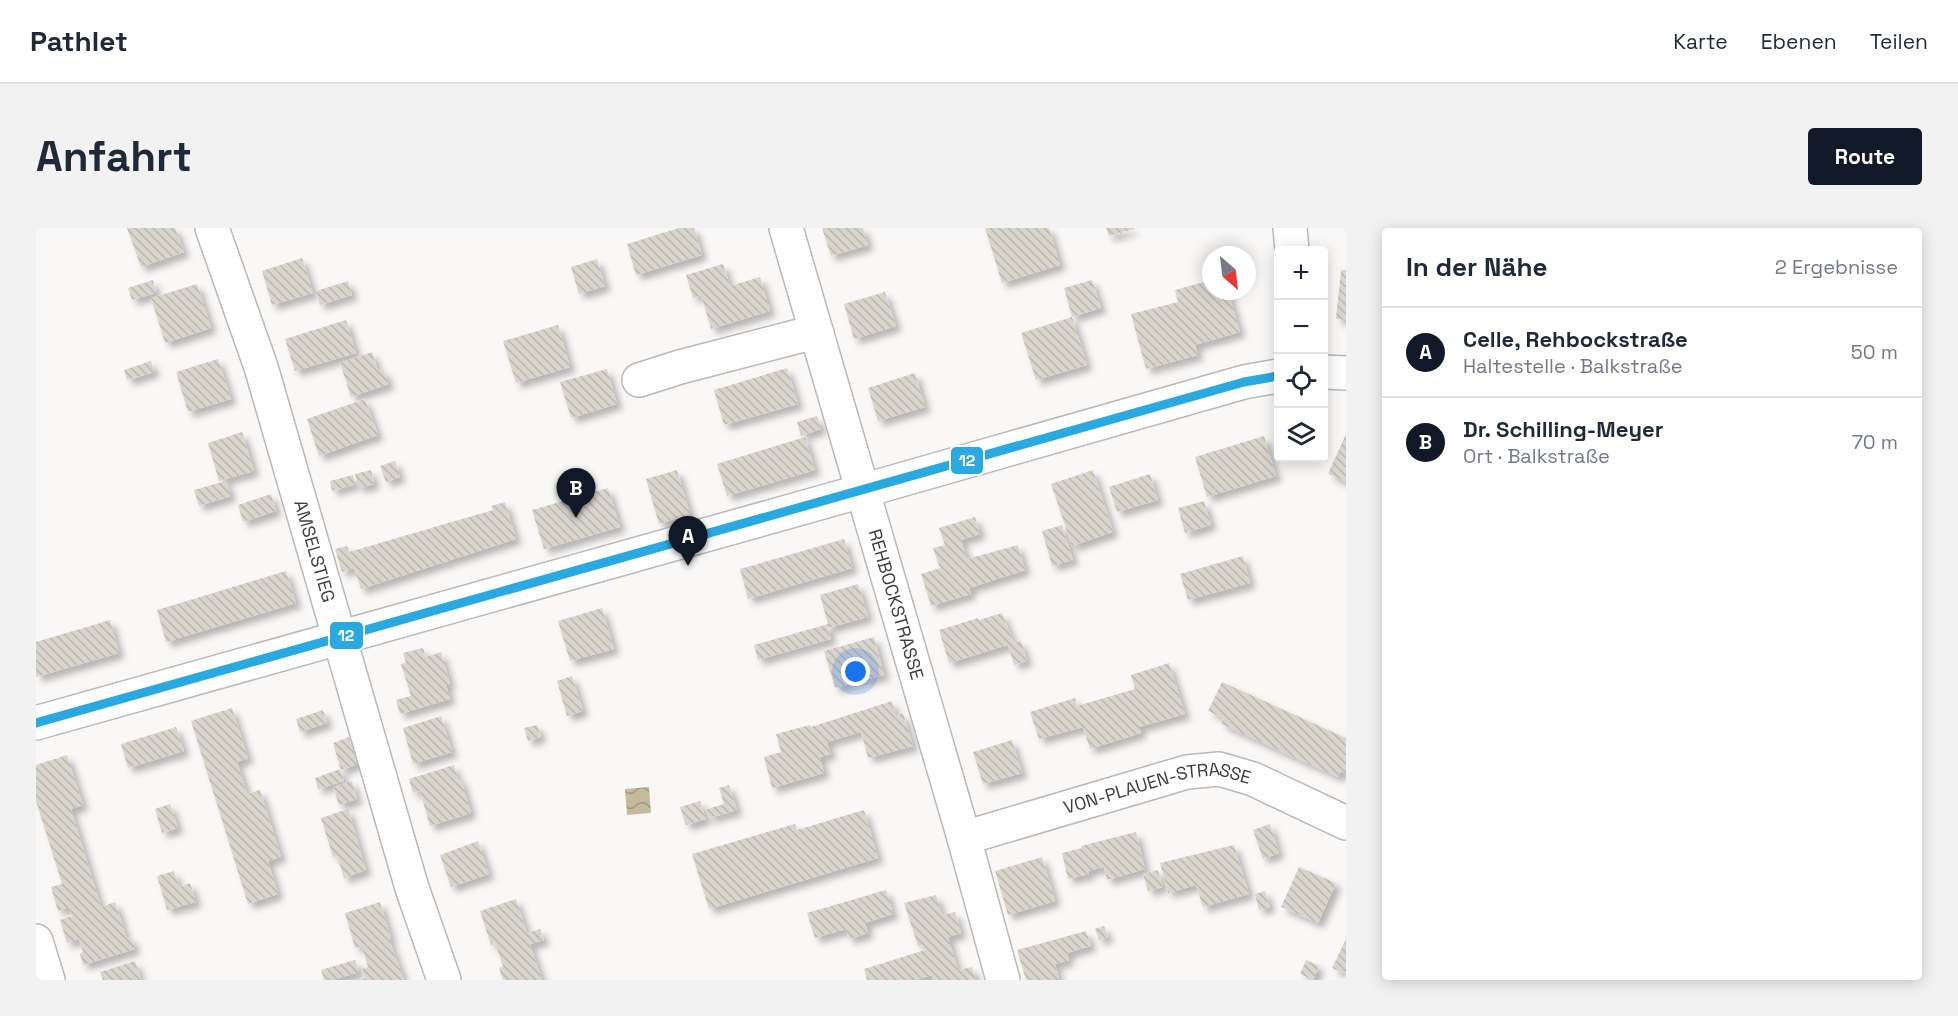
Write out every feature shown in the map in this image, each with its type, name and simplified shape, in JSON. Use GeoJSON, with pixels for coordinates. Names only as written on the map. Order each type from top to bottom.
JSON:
{"type":"FeatureCollection","features":[{"type":"Feature","properties":{"kind":"street","name":"AMSELSTIEG"},"geometry":{"type":"LineString","coordinates":[[212,228],[261,367],[412,888],[444,980]]}},
{"type":"Feature","properties":{"kind":"street","name":"REHBOCKSTRASSE"},"geometry":{"type":"LineString","coordinates":[[786,228],[964,838],[1003,980]]}},
{"type":"Feature","properties":{"kind":"street"},"geometry":{"type":"LineString","coordinates":[[1290,228],[1292,246]]}},
{"type":"Feature","properties":{"kind":"street"},"geometry":{"type":"LineString","coordinates":[[639,380],[803,334],[817,333]]}},
{"type":"Feature","properties":{"kind":"street"},"geometry":{"type":"LineString","coordinates":[[1328,372],[1346,373]]}},
{"type":"Feature","properties":{"kind":"street"},"geometry":{"type":"LineString","coordinates":[[36,723],[1244,382],[1274,377]]}},
{"type":"Feature","properties":{"kind":"street","name":"VON-PLAUEN-STRASSE"},"geometry":{"type":"LineString","coordinates":[[964,838],[1187,772],[1219,769],[1253,779],[1346,822]]}},
{"type":"Feature","properties":{"kind":"street"},"geometry":{"type":"LineString","coordinates":[[36,941],[48,980]]}},
{"type":"Feature","properties":{"kind":"water"},"geometry":{"type":"Polygon","coordinates":[[[649,787],[651,813],[627,815],[625,789],[649,787]]]}},
{"type":"Feature","properties":{"kind":"building"},"geometry":{"type":"Polygon","coordinates":[[[127,228],[175,228],[184,252],[141,267],[127,228]]]}},
{"type":"Feature","properties":{"kind":"building"},"geometry":{"type":"Polygon","coordinates":[[[679,228],[694,228],[702,255],[636,275],[627,244],[679,228]]]}},
{"type":"Feature","properties":{"kind":"building"},"geometry":{"type":"Polygon","coordinates":[[[822,228],[863,228],[868,245],[831,256],[822,228]]]}},
{"type":"Feature","properties":{"kind":"building"},"geometry":{"type":"Polygon","coordinates":[[[985,228],[1049,228],[1060,265],[1002,283],[985,228]]]}},
{"type":"Feature","properties":{"kind":"building"},"geometry":{"type":"Polygon","coordinates":[[[1106,228],[1134,228],[1134,229],[1109,236],[1106,228]]]}},
{"type":"Feature","properties":{"kind":"building"},"geometry":{"type":"Polygon","coordinates":[[[302,258],[313,293],[272,305],[262,271],[302,258]]]}},
{"type":"Feature","properties":{"kind":"building"},"geometry":{"type":"Polygon","coordinates":[[[597,259],[605,286],[579,294],[571,267],[597,259]]]}},
{"type":"Feature","properties":{"kind":"building"},"geometry":{"type":"Polygon","coordinates":[[[723,264],[730,286],[760,277],[770,311],[711,329],[701,295],[693,298],[686,275],[723,264]]]}},
{"type":"Feature","properties":{"kind":"building"},"geometry":{"type":"Polygon","coordinates":[[[1341,270],[1346,270],[1346,320],[1336,319],[1341,270]]]}},
{"type":"Feature","properties":{"kind":"building"},"geometry":{"type":"Polygon","coordinates":[[[153,280],[156,293],[132,300],[128,288],[153,280]]]}},
{"type":"Feature","properties":{"kind":"building"},"geometry":{"type":"Polygon","coordinates":[[[1092,280],[1101,308],[1072,317],[1064,288],[1092,280]]]}},
{"type":"Feature","properties":{"kind":"building"},"geometry":{"type":"Polygon","coordinates":[[[348,281],[352,295],[320,305],[316,291],[348,281]]]}},
{"type":"Feature","properties":{"kind":"building"},"geometry":{"type":"Polygon","coordinates":[[[1202,282],[1202,300],[1231,300],[1240,332],[1195,345],[1198,355],[1146,369],[1131,314],[1178,302],[1175,290],[1202,282]]]}},
{"type":"Feature","properties":{"kind":"building"},"geometry":{"type":"Polygon","coordinates":[[[197,284],[211,328],[165,343],[151,298],[197,284]]]}},
{"type":"Feature","properties":{"kind":"building"},"geometry":{"type":"Polygon","coordinates":[[[885,292],[896,326],[854,339],[844,304],[885,292]]]}},
{"type":"Feature","properties":{"kind":"building"},"geometry":{"type":"Polygon","coordinates":[[[1072,317],[1087,365],[1036,380],[1021,333],[1072,317]]]}},
{"type":"Feature","properties":{"kind":"building"},"geometry":{"type":"Polygon","coordinates":[[[346,320],[356,353],[295,371],[285,339],[346,320]]]}},
{"type":"Feature","properties":{"kind":"building"},"geometry":{"type":"Polygon","coordinates":[[[558,325],[570,367],[516,383],[503,341],[558,325]]]}},
{"type":"Feature","properties":{"kind":"building"},"geometry":{"type":"Polygon","coordinates":[[[372,352],[378,371],[383,369],[389,384],[351,397],[340,363],[372,352]]]}},
{"type":"Feature","properties":{"kind":"building"},"geometry":{"type":"Polygon","coordinates":[[[218,359],[231,399],[188,412],[176,372],[218,359]]]}},
{"type":"Feature","properties":{"kind":"building"},"geometry":{"type":"Polygon","coordinates":[[[151,361],[154,372],[127,380],[124,370],[151,361]]]}},
{"type":"Feature","properties":{"kind":"building"},"geometry":{"type":"Polygon","coordinates":[[[787,368],[798,404],[724,425],[714,390],[787,368]]]}},
{"type":"Feature","properties":{"kind":"building"},"geometry":{"type":"Polygon","coordinates":[[[607,369],[617,404],[571,418],[560,382],[607,369]]]}},
{"type":"Feature","properties":{"kind":"building"},"geometry":{"type":"Polygon","coordinates":[[[915,373],[925,407],[878,421],[868,388],[915,373]]]}},
{"type":"Feature","properties":{"kind":"building"},"geometry":{"type":"Polygon","coordinates":[[[365,399],[378,435],[319,456],[307,419],[365,399]]]}},
{"type":"Feature","properties":{"kind":"building"},"geometry":{"type":"Polygon","coordinates":[[[817,416],[821,429],[801,436],[797,422],[817,416]]]}},
{"type":"Feature","properties":{"kind":"building"},"geometry":{"type":"Polygon","coordinates":[[[242,432],[254,471],[219,481],[208,443],[242,432]]]}},
{"type":"Feature","properties":{"kind":"building"},"geometry":{"type":"Polygon","coordinates":[[[1346,434],[1346,482],[1328,474],[1346,434]]]}},
{"type":"Feature","properties":{"kind":"building"},"geometry":{"type":"Polygon","coordinates":[[[1264,436],[1276,476],[1207,497],[1195,457],[1264,436]]]}},
{"type":"Feature","properties":{"kind":"building"},"geometry":{"type":"Polygon","coordinates":[[[805,437],[815,470],[727,496],[717,464],[805,437]]]}},
{"type":"Feature","properties":{"kind":"building"},"geometry":{"type":"Polygon","coordinates":[[[395,461],[400,477],[386,482],[380,466],[395,461]]]}},
{"type":"Feature","properties":{"kind":"building"},"geometry":{"type":"Polygon","coordinates":[[[371,470],[374,484],[359,488],[355,474],[371,470]]]}},
{"type":"Feature","properties":{"kind":"building"},"geometry":{"type":"Polygon","coordinates":[[[677,470],[690,514],[659,524],[646,479],[677,470]]]}},
{"type":"Feature","properties":{"kind":"building"},"geometry":{"type":"Polygon","coordinates":[[[1093,470],[1113,532],[1072,546],[1051,484],[1093,470]]]}},
{"type":"Feature","properties":{"kind":"building"},"geometry":{"type":"Polygon","coordinates":[[[1150,474],[1158,500],[1117,512],[1109,487],[1150,474]]]}},
{"type":"Feature","properties":{"kind":"building"},"geometry":{"type":"Polygon","coordinates":[[[353,475],[355,484],[332,491],[330,481],[353,475]]]}},
{"type":"Feature","properties":{"kind":"building"},"geometry":{"type":"Polygon","coordinates":[[[226,481],[231,496],[199,506],[194,490],[226,481]]]}},
{"type":"Feature","properties":{"kind":"building"},"geometry":{"type":"Polygon","coordinates":[[[608,488],[620,527],[544,549],[532,510],[608,488]]]}},
{"type":"Feature","properties":{"kind":"building"},"geometry":{"type":"Polygon","coordinates":[[[271,494],[276,511],[243,522],[238,505],[271,494]]]}},
{"type":"Feature","properties":{"kind":"building"},"geometry":{"type":"Polygon","coordinates":[[[1204,501],[1211,525],[1185,533],[1178,508],[1204,501]]]}},
{"type":"Feature","properties":{"kind":"building"},"geometry":{"type":"Polygon","coordinates":[[[505,502],[516,539],[361,589],[354,568],[342,572],[335,549],[347,546],[349,552],[493,510],[491,506],[505,502]]]}},
{"type":"Feature","properties":{"kind":"building"},"geometry":{"type":"Polygon","coordinates":[[[975,517],[980,534],[961,540],[967,559],[1018,545],[1025,570],[969,588],[971,594],[931,606],[921,574],[940,568],[933,548],[945,545],[939,528],[975,517]]]}},
{"type":"Feature","properties":{"kind":"building"},"geometry":{"type":"Polygon","coordinates":[[[1062,525],[1073,560],[1052,566],[1042,531],[1062,525]]]}},
{"type":"Feature","properties":{"kind":"building"},"geometry":{"type":"Polygon","coordinates":[[[844,539],[852,568],[748,599],[740,569],[844,539]]]}},
{"type":"Feature","properties":{"kind":"building"},"geometry":{"type":"Polygon","coordinates":[[[1243,556],[1250,583],[1188,600],[1180,574],[1243,556]]]}},
{"type":"Feature","properties":{"kind":"building"},"geometry":{"type":"Polygon","coordinates":[[[286,571],[296,603],[166,642],[157,610],[286,571]]]}},
{"type":"Feature","properties":{"kind":"building"},"geometry":{"type":"Polygon","coordinates":[[[858,584],[868,617],[828,628],[831,639],[758,660],[754,645],[828,624],[820,595],[858,584]]]}},
{"type":"Feature","properties":{"kind":"building"},"geometry":{"type":"Polygon","coordinates":[[[602,608],[614,649],[570,661],[558,621],[602,608]]]}},
{"type":"Feature","properties":{"kind":"building"},"geometry":{"type":"Polygon","coordinates":[[[1002,613],[1014,643],[1021,641],[1027,661],[1014,665],[1008,645],[949,663],[939,630],[1002,613]]]}},
{"type":"Feature","properties":{"kind":"building"},"geometry":{"type":"Polygon","coordinates":[[[110,620],[119,653],[36,677],[36,642],[110,620]]]}},
{"type":"Feature","properties":{"kind":"building"},"geometry":{"type":"Polygon","coordinates":[[[874,637],[884,675],[835,688],[824,651],[874,637]]]}},
{"type":"Feature","properties":{"kind":"building"},"geometry":{"type":"Polygon","coordinates":[[[423,648],[426,657],[441,652],[450,684],[446,685],[450,699],[400,714],[396,700],[411,696],[401,664],[406,663],[403,653],[423,648]]]}},
{"type":"Feature","properties":{"kind":"building"},"geometry":{"type":"Polygon","coordinates":[[[1169,663],[1185,714],[1139,727],[1141,733],[1090,749],[1083,727],[1039,739],[1030,712],[1075,698],[1077,706],[1135,689],[1131,675],[1169,663]]]}},
{"type":"Feature","properties":{"kind":"building"},"geometry":{"type":"Polygon","coordinates":[[[572,676],[583,711],[567,716],[557,681],[572,676]]]}},
{"type":"Feature","properties":{"kind":"building"},"geometry":{"type":"Polygon","coordinates":[[[1222,682],[1346,738],[1346,774],[1341,771],[1338,777],[1221,724],[1223,718],[1208,711],[1222,682]]]}},
{"type":"Feature","properties":{"kind":"building"},"geometry":{"type":"Polygon","coordinates":[[[892,701],[896,716],[903,713],[913,746],[868,758],[861,732],[827,742],[831,754],[820,757],[824,773],[772,788],[764,757],[781,752],[776,734],[810,725],[811,727],[892,701]]]}},
{"type":"Feature","properties":{"kind":"building"},"geometry":{"type":"Polygon","coordinates":[[[232,708],[248,758],[237,762],[247,794],[260,790],[281,857],[268,861],[278,894],[248,904],[191,721],[232,708]]]}},
{"type":"Feature","properties":{"kind":"building"},"geometry":{"type":"Polygon","coordinates":[[[323,710],[327,723],[300,732],[296,719],[323,710]]]}},
{"type":"Feature","properties":{"kind":"building"},"geometry":{"type":"Polygon","coordinates":[[[441,716],[452,752],[413,764],[403,728],[441,716]]]}},
{"type":"Feature","properties":{"kind":"building"},"geometry":{"type":"Polygon","coordinates":[[[537,725],[541,737],[528,741],[524,728],[537,725]]]}},
{"type":"Feature","properties":{"kind":"building"},"geometry":{"type":"Polygon","coordinates":[[[176,727],[184,751],[128,768],[121,744],[176,727]]]}},
{"type":"Feature","properties":{"kind":"building"},"geometry":{"type":"Polygon","coordinates":[[[349,737],[358,764],[341,770],[333,743],[349,737]]]}},
{"type":"Feature","properties":{"kind":"building"},"geometry":{"type":"Polygon","coordinates":[[[1012,740],[1022,773],[983,784],[973,752],[1012,740]]]}},
{"type":"Feature","properties":{"kind":"building"},"geometry":{"type":"Polygon","coordinates":[[[67,755],[83,805],[71,809],[101,907],[115,902],[127,939],[131,937],[135,949],[83,965],[80,954],[83,952],[79,939],[67,943],[60,920],[72,916],[69,907],[58,911],[51,887],[62,884],[36,801],[36,765],[67,755]]]}},
{"type":"Feature","properties":{"kind":"building"},"geometry":{"type":"Polygon","coordinates":[[[454,765],[458,780],[461,779],[471,813],[430,826],[420,791],[413,793],[409,779],[454,765]]]}},
{"type":"Feature","properties":{"kind":"building"},"geometry":{"type":"Polygon","coordinates":[[[340,769],[344,781],[318,789],[315,778],[340,769]]]}},
{"type":"Feature","properties":{"kind":"building"},"geometry":{"type":"Polygon","coordinates":[[[352,781],[357,799],[339,805],[333,787],[352,781]]]}},
{"type":"Feature","properties":{"kind":"building"},"geometry":{"type":"Polygon","coordinates":[[[729,785],[737,810],[709,818],[707,809],[724,804],[719,788],[729,785]]]}},
{"type":"Feature","properties":{"kind":"building"},"geometry":{"type":"Polygon","coordinates":[[[700,801],[706,819],[686,825],[680,807],[700,801]]]}},
{"type":"Feature","properties":{"kind":"building"},"geometry":{"type":"Polygon","coordinates":[[[170,804],[178,828],[162,833],[155,809],[170,804]]]}},
{"type":"Feature","properties":{"kind":"building"},"geometry":{"type":"Polygon","coordinates":[[[348,809],[366,870],[344,878],[337,856],[333,857],[321,818],[348,809]]]}},
{"type":"Feature","properties":{"kind":"building"},"geometry":{"type":"Polygon","coordinates":[[[864,810],[878,858],[709,909],[692,854],[795,824],[797,830],[864,810]]]}},
{"type":"Feature","properties":{"kind":"building"},"geometry":{"type":"Polygon","coordinates":[[[1270,824],[1279,853],[1263,859],[1253,830],[1270,824]]]}},
{"type":"Feature","properties":{"kind":"building"},"geometry":{"type":"Polygon","coordinates":[[[1136,832],[1145,869],[1107,880],[1104,867],[1088,871],[1089,874],[1068,879],[1062,853],[1136,832]]]}},
{"type":"Feature","properties":{"kind":"building"},"geometry":{"type":"Polygon","coordinates":[[[478,841],[489,874],[451,887],[440,855],[478,841]]]}},
{"type":"Feature","properties":{"kind":"building"},"geometry":{"type":"Polygon","coordinates":[[[1234,845],[1249,894],[1203,907],[1196,885],[1168,893],[1160,863],[1234,845]]]}},
{"type":"Feature","properties":{"kind":"building"},"geometry":{"type":"Polygon","coordinates":[[[1042,857],[1055,901],[1008,915],[995,871],[1042,857]]]}},
{"type":"Feature","properties":{"kind":"building"},"geometry":{"type":"Polygon","coordinates":[[[1299,867],[1336,883],[1318,923],[1281,907],[1299,867]]]}},
{"type":"Feature","properties":{"kind":"building"},"geometry":{"type":"Polygon","coordinates":[[[1158,870],[1163,887],[1148,891],[1143,874],[1158,870]]]}},
{"type":"Feature","properties":{"kind":"building"},"geometry":{"type":"Polygon","coordinates":[[[174,871],[179,887],[190,883],[196,902],[167,910],[157,876],[174,871]]]}},
{"type":"Feature","properties":{"kind":"building"},"geometry":{"type":"Polygon","coordinates":[[[886,890],[893,914],[865,923],[868,933],[849,939],[846,929],[815,938],[807,913],[886,890]]]}},
{"type":"Feature","properties":{"kind":"building"},"geometry":{"type":"Polygon","coordinates":[[[1265,891],[1270,907],[1259,910],[1255,894],[1265,891]]]}},
{"type":"Feature","properties":{"kind":"building"},"geometry":{"type":"Polygon","coordinates":[[[936,895],[942,915],[955,912],[961,933],[948,937],[958,970],[972,967],[976,980],[933,980],[932,975],[916,980],[867,980],[864,969],[925,950],[923,945],[918,946],[904,903],[936,895]]]}},
{"type":"Feature","properties":{"kind":"building"},"geometry":{"type":"Polygon","coordinates":[[[516,899],[527,933],[540,929],[544,940],[530,944],[542,980],[503,980],[499,968],[503,966],[495,943],[491,945],[480,911],[516,899]]]}},
{"type":"Feature","properties":{"kind":"building"},"geometry":{"type":"Polygon","coordinates":[[[380,902],[391,938],[355,948],[345,913],[380,902]]]}},
{"type":"Feature","properties":{"kind":"building"},"geometry":{"type":"Polygon","coordinates":[[[1104,926],[1108,937],[1099,940],[1095,929],[1104,926]]]}},
{"type":"Feature","properties":{"kind":"building"},"geometry":{"type":"Polygon","coordinates":[[[1086,931],[1091,946],[1067,953],[1069,960],[1055,964],[1059,978],[1026,980],[1017,950],[1086,931]]]}},
{"type":"Feature","properties":{"kind":"building"},"geometry":{"type":"Polygon","coordinates":[[[389,939],[404,980],[361,980],[365,978],[362,969],[368,967],[362,947],[389,939]]]}},
{"type":"Feature","properties":{"kind":"building"},"geometry":{"type":"Polygon","coordinates":[[[1346,939],[1346,974],[1332,968],[1346,939]]]}},
{"type":"Feature","properties":{"kind":"building"},"geometry":{"type":"Polygon","coordinates":[[[355,960],[359,972],[333,980],[324,980],[321,970],[355,960]]]}},
{"type":"Feature","properties":{"kind":"building"},"geometry":{"type":"Polygon","coordinates":[[[1306,960],[1319,966],[1313,980],[1300,974],[1306,960]]]}},
{"type":"Feature","properties":{"kind":"building"},"geometry":{"type":"Polygon","coordinates":[[[135,961],[141,980],[103,980],[100,972],[135,961]]]}},
{"type":"Feature","properties":{"kind":"transit line","name":"12"},"geometry":{"type":"LineString","coordinates":[[36,723],[1244,382],[1274,377]]}},
{"type":"Feature","properties":{"kind":"place","name":"Dr. Schilling-Meyer"},"geometry":{"type":"Point","coordinates":[576,518]}},
{"type":"Feature","properties":{"kind":"place","name":"Celle, Rehbockstraße"},"geometry":{"type":"Point","coordinates":[688,566]}}]}
